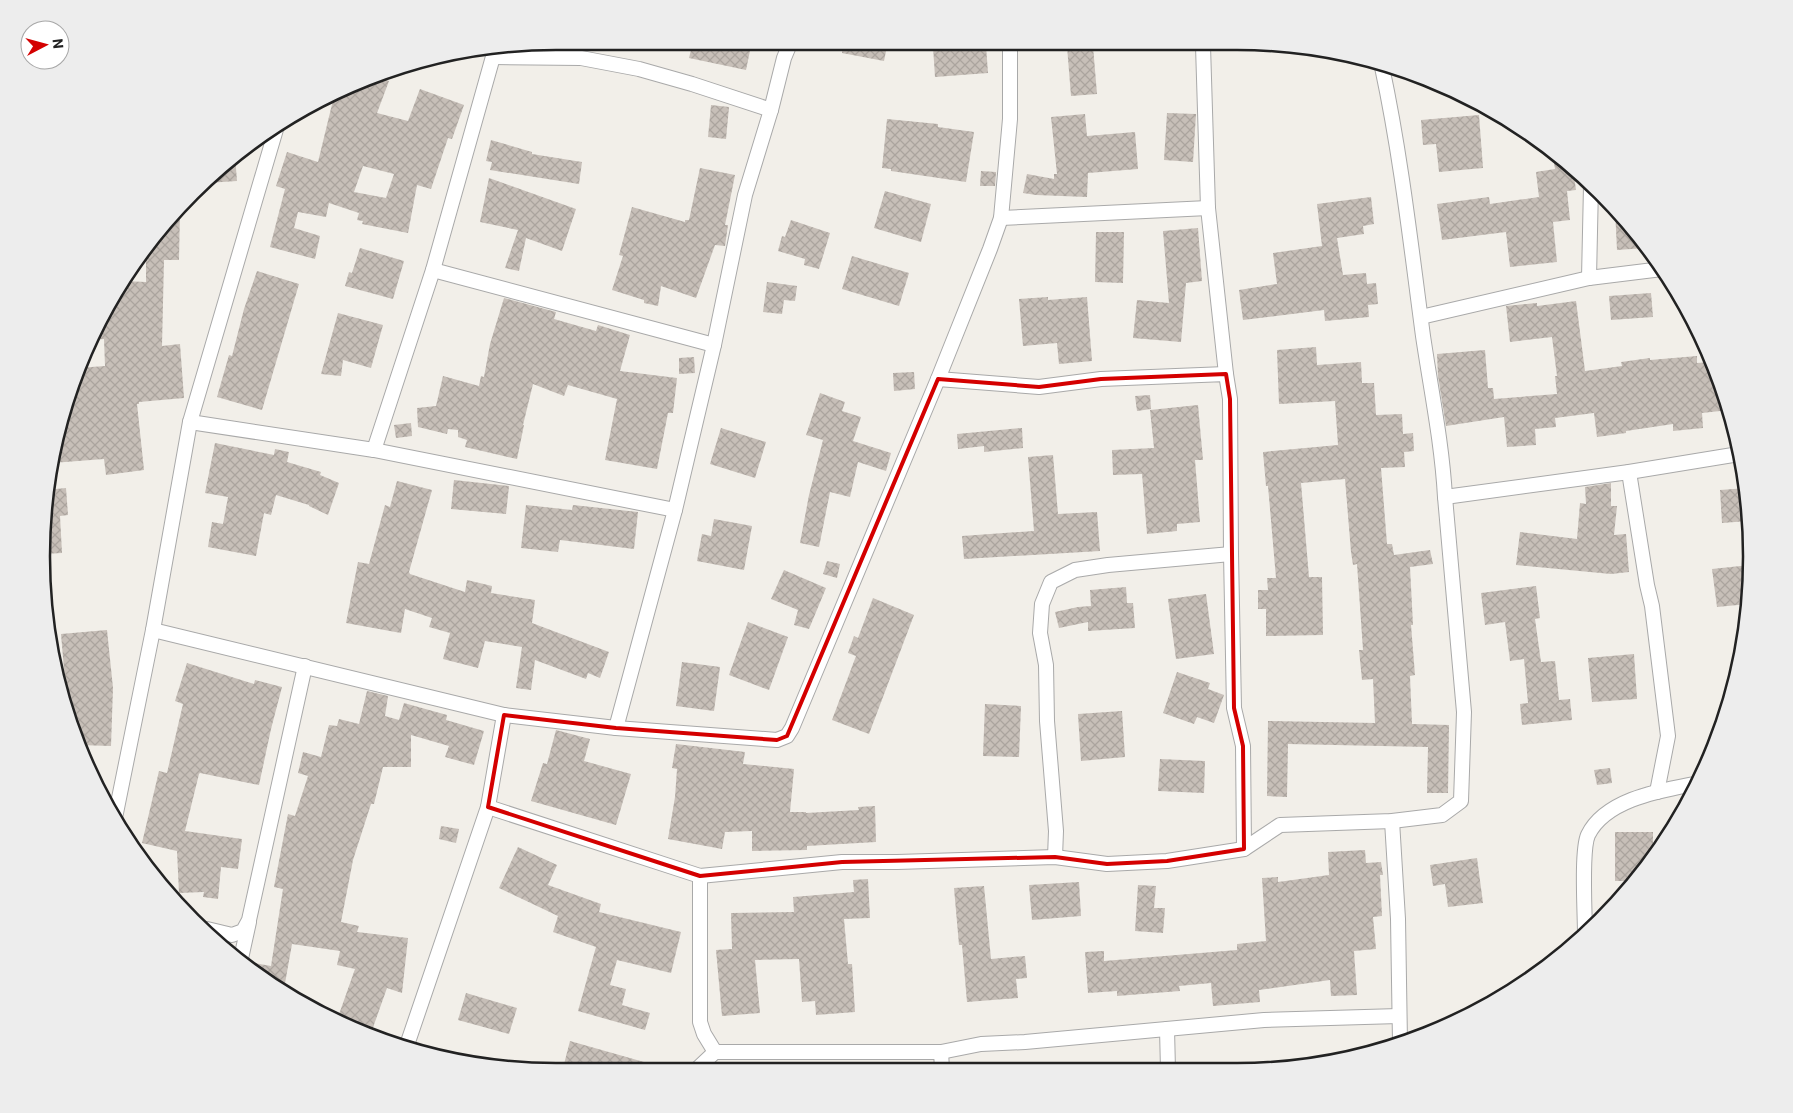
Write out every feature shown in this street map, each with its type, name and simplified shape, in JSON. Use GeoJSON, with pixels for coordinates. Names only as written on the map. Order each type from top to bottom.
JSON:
{"type":"FeatureCollection","features":[{"type":"Feature","properties":{"kind":"street"},"geometry":{"type":"LineString","coordinates":[[616,728],[675,510],[714,345],[745,195],[788,50]]}},
{"type":"Feature","properties":{"kind":"street"},"geometry":{"type":"LineString","coordinates":[[154,630],[504,714],[616,728],[777,740],[787,736],[938,379],[1001,218],[1010,119],[1010,50]]}},
{"type":"Feature","properties":{"kind":"street"},"geometry":{"type":"LineString","coordinates":[[1203,50],[1208,208],[1230,400],[1234,708],[1243,746],[1244,848]]}},
{"type":"Feature","properties":{"kind":"street"},"geometry":{"type":"LineString","coordinates":[[504,53],[582,58],[648,72],[692,84],[771,110]]}},
{"type":"Feature","properties":{"kind":"street"},"geometry":{"type":"LineString","coordinates":[[374,450],[433,270],[494,54]]}},
{"type":"Feature","properties":{"kind":"street"},"geometry":{"type":"LineString","coordinates":[[488,807],[700,876],[842,862],[1055,857],[1106,864],[1168,861],[1244,848],[1280,825],[1392,821],[1442,815],[1461,801],[1464,712],[1444,475],[1395,129],[1383,72]]}},
{"type":"Feature","properties":{"kind":"street"},"geometry":{"type":"LineString","coordinates":[[117,808],[154,630],[190,422],[274,136]]}},
{"type":"Feature","properties":{"kind":"street"},"geometry":{"type":"LineString","coordinates":[[1589,278],[1591,194]]}},
{"type":"Feature","properties":{"kind":"street"},"geometry":{"type":"LineString","coordinates":[[1001,218],[1208,208]]}},
{"type":"Feature","properties":{"kind":"street"},"geometry":{"type":"LineString","coordinates":[[433,270],[714,345]]}},
{"type":"Feature","properties":{"kind":"street"},"geometry":{"type":"LineString","coordinates":[[1421,318],[1589,278],[1654,270]]}},
{"type":"Feature","properties":{"kind":"street"},"geometry":{"type":"LineString","coordinates":[[938,379],[1039,387],[1101,379],[1226,374]]}},
{"type":"Feature","properties":{"kind":"street"},"geometry":{"type":"LineString","coordinates":[[190,422],[374,450],[675,510]]}},
{"type":"Feature","properties":{"kind":"street"},"geometry":{"type":"LineString","coordinates":[[1445,497],[1629,472],[1732,455]]}},
{"type":"Feature","properties":{"kind":"street"},"geometry":{"type":"LineString","coordinates":[[1629,472],[1646,585],[1652,606],[1668,736],[1657,792]]}},
{"type":"Feature","properties":{"kind":"street"},"geometry":{"type":"LineString","coordinates":[[1055,857],[1056,831],[1047,721],[1046,665],[1040,632],[1042,604],[1051,582],[1075,570],[1108,565],[1231,554]]}},
{"type":"Feature","properties":{"kind":"street"},"geometry":{"type":"LineString","coordinates":[[242,953],[305,666]]}},
{"type":"Feature","properties":{"kind":"street"},"geometry":{"type":"LineString","coordinates":[[408,1041],[488,807],[504,714]]}},
{"type":"Feature","properties":{"kind":"street"},"geometry":{"type":"LineString","coordinates":[[1585,924],[1585,851],[1588,835],[1599,820],[1614,807],[1657,792],[1689,785]]}},
{"type":"Feature","properties":{"kind":"street"},"geometry":{"type":"LineString","coordinates":[[1392,821],[1398,918],[1400,1036]]}},
{"type":"Feature","properties":{"kind":"street"},"geometry":{"type":"LineString","coordinates":[[700,876],[700,1022],[704,1034],[715,1052]]}},
{"type":"Feature","properties":{"kind":"street"},"geometry":{"type":"LineString","coordinates":[[216,931],[232,935],[243,931],[249,920]]}},
{"type":"Feature","properties":{"kind":"street"},"geometry":{"type":"LineString","coordinates":[[703,1063],[715,1052],[941,1052],[981,1044],[1025,1042],[1264,1020],[1399,1016]]}},
{"type":"Feature","properties":{"kind":"street"},"geometry":{"type":"LineString","coordinates":[[1167,1029],[1168,1063]]}},
{"type":"Feature","properties":{"kind":"street"},"geometry":{"type":"LineString","coordinates":[[941,1052],[942,1063]]}},
{"type":"Feature","properties":{"kind":"highlighted area"},"geometry":{"type":"Polygon","coordinates":[[[1226,374],[1230,399],[1234,708],[1243,746],[1244,849],[1167,861],[1107,864],[1055,857],[842,862],[700,876],[488,807],[504,715],[616,728],[777,740],[787,736],[938,379],[1039,387],[1101,379],[1226,374]]]}},
{"type":"Feature","properties":{"kind":"building"},"geometry":{"type":"Polygon","coordinates":[[[691,50],[750,50],[746,70],[689,58],[691,50]]]}},
{"type":"Feature","properties":{"kind":"building"},"geometry":{"type":"Polygon","coordinates":[[[842,50],[886,50],[884,61],[842,53],[842,50]]]}},
{"type":"Feature","properties":{"kind":"building"},"geometry":{"type":"Polygon","coordinates":[[[933,50],[986,50],[988,73],[935,77],[933,50]]]}},
{"type":"Feature","properties":{"kind":"building"},"geometry":{"type":"Polygon","coordinates":[[[1067,50],[1093,50],[1097,94],[1071,96],[1067,50]]]}},
{"type":"Feature","properties":{"kind":"building"},"geometry":{"type":"Polygon","coordinates":[[[386,80],[389,81],[377,113],[408,121],[420,89],[464,105],[452,139],[448,138],[431,189],[417,185],[408,233],[362,224],[363,221],[357,220],[359,213],[329,203],[326,217],[298,212],[294,228],[320,236],[315,259],[270,247],[285,189],[276,186],[287,152],[318,162],[333,102],[363,89],[386,80]],[[363,166],[354,192],[386,198],[394,174],[363,166]]]}},
{"type":"Feature","properties":{"kind":"building"},"geometry":{"type":"Polygon","coordinates":[[[711,105],[729,107],[726,139],[708,137],[711,105]]]}},
{"type":"Feature","properties":{"kind":"building"},"geometry":{"type":"Polygon","coordinates":[[[1167,113],[1196,114],[1193,162],[1164,160],[1167,113]]]}},
{"type":"Feature","properties":{"kind":"building"},"geometry":{"type":"Polygon","coordinates":[[[1085,114],[1087,136],[1135,132],[1138,169],[1088,173],[1087,197],[1023,193],[1027,174],[1054,179],[1054,174],[1057,174],[1051,117],[1085,114]]]}},
{"type":"Feature","properties":{"kind":"building"},"geometry":{"type":"Polygon","coordinates":[[[1479,115],[1483,168],[1439,172],[1436,144],[1423,145],[1421,120],[1479,115]]]}},
{"type":"Feature","properties":{"kind":"building"},"geometry":{"type":"Polygon","coordinates":[[[887,119],[938,124],[938,127],[974,132],[966,182],[882,168],[887,119]]]}},
{"type":"Feature","properties":{"kind":"building"},"geometry":{"type":"Polygon","coordinates":[[[491,140],[532,152],[532,154],[582,162],[579,184],[490,170],[492,162],[486,161],[491,140]]]}},
{"type":"Feature","properties":{"kind":"building"},"geometry":{"type":"Polygon","coordinates":[[[1554,163],[1575,180],[1576,190],[1567,191],[1570,220],[1553,222],[1557,262],[1510,267],[1506,232],[1442,240],[1437,204],[1489,197],[1490,204],[1539,197],[1536,172],[1555,169],[1554,163]]]}},
{"type":"Feature","properties":{"kind":"building"},"geometry":{"type":"Polygon","coordinates":[[[236,165],[237,181],[216,182],[236,165]]]}},
{"type":"Feature","properties":{"kind":"building"},"geometry":{"type":"Polygon","coordinates":[[[700,168],[735,175],[725,225],[728,225],[725,246],[715,245],[696,298],[661,286],[658,306],[644,303],[644,300],[612,290],[623,256],[619,255],[632,207],[685,222],[685,220],[689,220],[700,168]]]}},
{"type":"Feature","properties":{"kind":"building"},"geometry":{"type":"Polygon","coordinates":[[[981,171],[996,172],[995,186],[980,186],[981,171]]]}},
{"type":"Feature","properties":{"kind":"building"},"geometry":{"type":"Polygon","coordinates":[[[489,178],[576,209],[562,251],[526,238],[519,271],[505,268],[518,230],[480,222],[489,178]]]}},
{"type":"Feature","properties":{"kind":"building"},"geometry":{"type":"Polygon","coordinates":[[[885,191],[931,204],[921,242],[874,228],[885,191]]]}},
{"type":"Feature","properties":{"kind":"building"},"geometry":{"type":"Polygon","coordinates":[[[1371,197],[1374,224],[1363,226],[1364,234],[1337,238],[1343,275],[1366,273],[1367,284],[1376,283],[1378,304],[1368,305],[1369,317],[1325,321],[1324,310],[1243,320],[1239,290],[1277,284],[1273,253],[1322,246],[1317,204],[1371,197]]]}},
{"type":"Feature","properties":{"kind":"building"},"geometry":{"type":"Polygon","coordinates":[[[180,219],[179,260],[164,260],[162,346],[180,344],[184,398],[139,402],[137,404],[144,470],[106,475],[104,459],[59,462],[67,425],[87,367],[105,366],[104,339],[99,339],[102,332],[131,281],[146,282],[146,260],[180,219]]]}},
{"type":"Feature","properties":{"kind":"building"},"geometry":{"type":"Polygon","coordinates":[[[791,220],[830,233],[819,269],[804,265],[805,259],[778,251],[782,236],[785,237],[791,220]]]}},
{"type":"Feature","properties":{"kind":"building"},"geometry":{"type":"Polygon","coordinates":[[[1616,221],[1638,249],[1617,250],[1616,221]]]}},
{"type":"Feature","properties":{"kind":"building"},"geometry":{"type":"Polygon","coordinates":[[[1198,228],[1202,281],[1186,283],[1181,342],[1133,338],[1137,300],[1169,303],[1163,231],[1198,228]]]}},
{"type":"Feature","properties":{"kind":"building"},"geometry":{"type":"Polygon","coordinates":[[[1096,232],[1124,232],[1123,283],[1095,282],[1096,232]]]}},
{"type":"Feature","properties":{"kind":"building"},"geometry":{"type":"Polygon","coordinates":[[[360,248],[404,261],[393,299],[345,286],[349,272],[352,273],[360,248]]]}},
{"type":"Feature","properties":{"kind":"building"},"geometry":{"type":"Polygon","coordinates":[[[852,256],[909,273],[899,306],[842,289],[852,256]]]}},
{"type":"Feature","properties":{"kind":"building"},"geometry":{"type":"Polygon","coordinates":[[[257,271],[299,284],[262,410],[217,397],[229,355],[232,356],[244,309],[257,271]]]}},
{"type":"Feature","properties":{"kind":"building"},"geometry":{"type":"Polygon","coordinates":[[[767,282],[797,286],[795,301],[784,300],[782,314],[763,312],[767,282]]]}},
{"type":"Feature","properties":{"kind":"building"},"geometry":{"type":"Polygon","coordinates":[[[1651,293],[1653,317],[1611,320],[1609,296],[1651,293]]]}},
{"type":"Feature","properties":{"kind":"building"},"geometry":{"type":"Polygon","coordinates":[[[1048,297],[1048,300],[1087,297],[1092,361],[1059,364],[1057,343],[1023,346],[1019,299],[1048,297]]]}},
{"type":"Feature","properties":{"kind":"building"},"geometry":{"type":"Polygon","coordinates":[[[504,298],[556,312],[554,319],[596,331],[598,325],[630,335],[620,371],[677,378],[673,413],[668,413],[657,469],[605,460],[617,399],[568,385],[564,396],[533,384],[517,459],[465,447],[467,440],[458,437],[458,430],[448,429],[447,434],[418,427],[417,408],[436,406],[443,376],[479,386],[481,376],[484,377],[490,344],[504,298]]]}},
{"type":"Feature","properties":{"kind":"building"},"geometry":{"type":"Polygon","coordinates":[[[1576,301],[1585,371],[1622,366],[1621,362],[1650,358],[1650,360],[1697,356],[1697,363],[1704,363],[1721,411],[1702,413],[1703,428],[1673,431],[1673,424],[1597,437],[1594,413],[1555,418],[1556,427],[1535,429],[1536,445],[1507,447],[1504,417],[1446,426],[1438,376],[1437,354],[1485,350],[1488,388],[1493,388],[1494,399],[1557,394],[1555,376],[1557,376],[1552,337],[1510,342],[1506,306],[1537,303],[1537,306],[1576,301]]]}},
{"type":"Feature","properties":{"kind":"building"},"geometry":{"type":"Polygon","coordinates":[[[338,313],[383,325],[371,368],[343,360],[341,376],[321,374],[338,313]]]}},
{"type":"Feature","properties":{"kind":"building"},"geometry":{"type":"Polygon","coordinates":[[[1316,347],[1317,365],[1361,362],[1362,383],[1374,383],[1376,415],[1402,414],[1403,434],[1413,433],[1414,451],[1404,452],[1405,467],[1381,468],[1387,544],[1392,544],[1394,555],[1430,550],[1433,564],[1410,567],[1413,625],[1411,625],[1415,675],[1410,676],[1412,724],[1449,725],[1448,793],[1427,793],[1428,747],[1288,744],[1287,797],[1267,796],[1268,721],[1375,723],[1373,679],[1362,680],[1359,650],[1363,650],[1357,564],[1353,565],[1351,552],[1345,479],[1301,483],[1309,577],[1322,577],[1323,635],[1266,636],[1266,609],[1258,609],[1258,590],[1268,590],[1267,578],[1276,578],[1263,452],[1338,445],[1335,401],[1279,404],[1277,350],[1316,347]]]}},
{"type":"Feature","properties":{"kind":"building"},"geometry":{"type":"Polygon","coordinates":[[[694,357],[695,373],[679,374],[679,358],[694,357]]]}},
{"type":"Feature","properties":{"kind":"building"},"geometry":{"type":"Polygon","coordinates":[[[914,372],[915,389],[894,391],[893,373],[914,372]]]}},
{"type":"Feature","properties":{"kind":"building"},"geometry":{"type":"Polygon","coordinates":[[[820,393],[845,402],[842,411],[861,417],[853,441],[891,453],[886,471],[858,462],[850,497],[830,492],[819,547],[800,543],[809,495],[823,440],[806,435],[820,393]]]}},
{"type":"Feature","properties":{"kind":"building"},"geometry":{"type":"Polygon","coordinates":[[[1150,395],[1151,409],[1137,411],[1135,396],[1150,395]]]}},
{"type":"Feature","properties":{"kind":"building"},"geometry":{"type":"Polygon","coordinates":[[[1198,405],[1203,460],[1195,460],[1200,522],[1177,524],[1177,531],[1147,534],[1142,474],[1113,475],[1112,450],[1154,448],[1150,410],[1198,405]]]}},
{"type":"Feature","properties":{"kind":"building"},"geometry":{"type":"Polygon","coordinates":[[[411,423],[412,436],[396,438],[394,425],[411,423]]]}},
{"type":"Feature","properties":{"kind":"building"},"geometry":{"type":"Polygon","coordinates":[[[721,428],[766,442],[755,478],[710,464],[721,428]]]}},
{"type":"Feature","properties":{"kind":"building"},"geometry":{"type":"Polygon","coordinates":[[[1022,428],[1023,448],[984,452],[984,446],[958,449],[957,434],[1022,428]]]}},
{"type":"Feature","properties":{"kind":"building"},"geometry":{"type":"Polygon","coordinates":[[[215,443],[274,455],[275,449],[289,452],[287,462],[321,472],[320,475],[339,483],[328,515],[309,505],[276,495],[271,515],[264,513],[256,556],[208,547],[212,522],[223,524],[228,497],[205,493],[215,443]]]}},
{"type":"Feature","properties":{"kind":"building"},"geometry":{"type":"Polygon","coordinates":[[[1053,455],[1058,514],[1097,512],[1100,551],[964,559],[962,536],[1034,531],[1028,457],[1053,455]]]}},
{"type":"Feature","properties":{"kind":"building"},"geometry":{"type":"Polygon","coordinates":[[[454,480],[509,486],[506,514],[451,509],[454,480]]]}},
{"type":"Feature","properties":{"kind":"building"},"geometry":{"type":"Polygon","coordinates":[[[397,481],[432,490],[410,574],[465,592],[467,580],[492,586],[491,593],[535,600],[532,623],[609,652],[600,678],[588,673],[586,679],[535,660],[531,690],[516,688],[522,647],[485,641],[478,668],[443,659],[450,633],[429,627],[432,618],[405,609],[401,633],[346,623],[358,562],[369,564],[385,505],[390,507],[397,481]]]}},
{"type":"Feature","properties":{"kind":"building"},"geometry":{"type":"Polygon","coordinates":[[[1611,483],[1611,506],[1617,506],[1614,535],[1626,534],[1629,572],[1611,574],[1516,565],[1520,532],[1577,539],[1580,503],[1586,504],[1585,487],[1611,483]]]}},
{"type":"Feature","properties":{"kind":"building"},"geometry":{"type":"Polygon","coordinates":[[[66,488],[68,515],[60,516],[62,553],[50,554],[51,523],[54,489],[66,488]]]}},
{"type":"Feature","properties":{"kind":"building"},"geometry":{"type":"Polygon","coordinates":[[[1739,489],[1742,521],[1722,523],[1720,490],[1739,489]]]}},
{"type":"Feature","properties":{"kind":"building"},"geometry":{"type":"Polygon","coordinates":[[[526,505],[572,510],[573,505],[638,512],[634,549],[560,540],[558,552],[521,548],[526,505]]]}},
{"type":"Feature","properties":{"kind":"building"},"geometry":{"type":"Polygon","coordinates":[[[714,519],[752,526],[744,570],[697,561],[702,534],[711,536],[714,519]]]}},
{"type":"Feature","properties":{"kind":"building"},"geometry":{"type":"Polygon","coordinates":[[[827,561],[840,564],[837,578],[823,574],[827,561]]]}},
{"type":"Feature","properties":{"kind":"building"},"geometry":{"type":"Polygon","coordinates":[[[1743,566],[1741,605],[1717,607],[1712,569],[1743,566]]]}},
{"type":"Feature","properties":{"kind":"building"},"geometry":{"type":"Polygon","coordinates":[[[784,570],[826,588],[809,629],[794,625],[798,610],[771,599],[784,570]]]}},
{"type":"Feature","properties":{"kind":"building"},"geometry":{"type":"Polygon","coordinates":[[[1536,586],[1540,618],[1535,619],[1541,662],[1555,661],[1559,700],[1570,699],[1572,720],[1522,725],[1520,704],[1528,703],[1524,659],[1510,661],[1505,622],[1485,625],[1481,593],[1536,586]]]}},
{"type":"Feature","properties":{"kind":"building"},"geometry":{"type":"Polygon","coordinates":[[[1126,587],[1127,603],[1133,603],[1135,628],[1088,631],[1088,622],[1059,628],[1055,612],[1091,606],[1090,590],[1126,587]]]}},
{"type":"Feature","properties":{"kind":"building"},"geometry":{"type":"Polygon","coordinates":[[[1206,594],[1214,654],[1176,659],[1168,599],[1206,594]]]}},
{"type":"Feature","properties":{"kind":"building"},"geometry":{"type":"Polygon","coordinates":[[[873,598],[914,615],[869,734],[832,720],[856,656],[848,653],[854,636],[858,638],[873,598]]]}},
{"type":"Feature","properties":{"kind":"building"},"geometry":{"type":"Polygon","coordinates":[[[748,622],[788,637],[769,690],[729,675],[748,622]]]}},
{"type":"Feature","properties":{"kind":"building"},"geometry":{"type":"Polygon","coordinates":[[[107,630],[113,688],[111,746],[87,745],[67,688],[61,634],[107,630]]]}},
{"type":"Feature","properties":{"kind":"building"},"geometry":{"type":"Polygon","coordinates":[[[1634,654],[1637,699],[1592,702],[1588,658],[1634,654]]]}},
{"type":"Feature","properties":{"kind":"building"},"geometry":{"type":"Polygon","coordinates":[[[682,662],[720,667],[714,711],[676,706],[682,662]]]}},
{"type":"Feature","properties":{"kind":"building"},"geometry":{"type":"Polygon","coordinates":[[[187,663],[254,684],[255,680],[282,687],[259,785],[199,774],[185,831],[242,839],[238,869],[221,867],[218,899],[203,897],[204,892],[179,893],[177,851],[142,843],[159,771],[167,773],[183,704],[175,701],[187,663]]]}},
{"type":"Feature","properties":{"kind":"building"},"geometry":{"type":"Polygon","coordinates":[[[1177,672],[1210,683],[1208,689],[1224,695],[1214,723],[1197,717],[1194,724],[1163,713],[1177,672]]]}},
{"type":"Feature","properties":{"kind":"building"},"geometry":{"type":"Polygon","coordinates":[[[367,691],[388,696],[385,716],[399,720],[404,703],[447,715],[446,720],[484,731],[474,765],[445,757],[449,746],[411,735],[411,767],[383,767],[374,804],[371,804],[353,860],[341,922],[359,926],[357,932],[408,938],[402,993],[387,988],[373,1028],[339,1014],[355,969],[337,965],[340,951],[292,944],[285,984],[255,963],[271,966],[283,889],[274,887],[288,814],[295,816],[308,776],[298,773],[303,752],[321,757],[329,725],[337,726],[339,719],[359,724],[367,691]]]}},
{"type":"Feature","properties":{"kind":"building"},"geometry":{"type":"Polygon","coordinates":[[[985,704],[1021,706],[1019,757],[983,756],[985,704]]]}},
{"type":"Feature","properties":{"kind":"building"},"geometry":{"type":"Polygon","coordinates":[[[1122,711],[1125,757],[1081,761],[1078,714],[1122,711]]]}},
{"type":"Feature","properties":{"kind":"building"},"geometry":{"type":"Polygon","coordinates":[[[556,730],[590,739],[584,761],[631,774],[616,825],[531,801],[543,763],[547,764],[556,730]]]}},
{"type":"Feature","properties":{"kind":"building"},"geometry":{"type":"Polygon","coordinates":[[[676,744],[745,752],[743,764],[794,769],[790,812],[859,810],[858,807],[875,806],[876,842],[807,846],[807,850],[752,851],[752,831],[725,832],[722,849],[668,839],[675,797],[677,769],[672,768],[676,744]]]}},
{"type":"Feature","properties":{"kind":"building"},"geometry":{"type":"Polygon","coordinates":[[[1160,759],[1205,761],[1204,793],[1158,791],[1160,759]]]}},
{"type":"Feature","properties":{"kind":"building"},"geometry":{"type":"Polygon","coordinates":[[[1610,768],[1612,783],[1597,785],[1594,770],[1610,768]]]}},
{"type":"Feature","properties":{"kind":"building"},"geometry":{"type":"Polygon","coordinates":[[[441,826],[459,829],[456,843],[439,839],[441,826]]]}},
{"type":"Feature","properties":{"kind":"building"},"geometry":{"type":"Polygon","coordinates":[[[1615,832],[1653,832],[1653,845],[1638,865],[1625,881],[1615,881],[1615,832]]]}},
{"type":"Feature","properties":{"kind":"building"},"geometry":{"type":"Polygon","coordinates":[[[518,847],[557,865],[548,885],[601,904],[599,912],[681,932],[671,973],[617,960],[610,985],[626,989],[622,1005],[650,1013],[645,1030],[578,1011],[596,947],[553,932],[558,916],[499,888],[518,847]]]}},
{"type":"Feature","properties":{"kind":"building"},"geometry":{"type":"Polygon","coordinates":[[[1365,850],[1366,863],[1381,862],[1383,875],[1380,875],[1382,916],[1373,917],[1376,949],[1354,951],[1357,995],[1331,996],[1330,980],[1259,990],[1260,1002],[1213,1006],[1211,983],[1179,986],[1180,991],[1117,996],[1117,991],[1088,993],[1085,952],[1104,951],[1104,961],[1237,950],[1237,944],[1266,941],[1262,878],[1278,877],[1278,882],[1329,875],[1328,852],[1365,850]]]}},
{"type":"Feature","properties":{"kind":"building"},"geometry":{"type":"Polygon","coordinates":[[[1477,858],[1483,903],[1448,907],[1445,884],[1433,886],[1430,865],[1477,858]]]}},
{"type":"Feature","properties":{"kind":"building"},"geometry":{"type":"Polygon","coordinates":[[[868,879],[870,918],[844,919],[848,964],[852,964],[855,1012],[816,1015],[815,1001],[802,1002],[799,959],[755,960],[760,1013],[722,1016],[716,950],[732,949],[731,913],[794,912],[793,897],[854,892],[853,880],[868,879]]]}},
{"type":"Feature","properties":{"kind":"building"},"geometry":{"type":"Polygon","coordinates":[[[1079,882],[1081,916],[1032,920],[1029,885],[1079,882]]]}},
{"type":"Feature","properties":{"kind":"building"},"geometry":{"type":"Polygon","coordinates":[[[1138,885],[1156,886],[1154,908],[1165,908],[1163,933],[1135,931],[1138,885]]]}},
{"type":"Feature","properties":{"kind":"building"},"geometry":{"type":"Polygon","coordinates":[[[984,886],[991,959],[1025,956],[1027,978],[1016,979],[1018,998],[967,1002],[954,888],[984,886]]]}},
{"type":"Feature","properties":{"kind":"building"},"geometry":{"type":"Polygon","coordinates":[[[466,993],[517,1008],[509,1034],[458,1020],[466,993]]]}},
{"type":"Feature","properties":{"kind":"building"},"geometry":{"type":"Polygon","coordinates":[[[570,1041],[647,1063],[564,1063],[570,1041]]]}}]}
